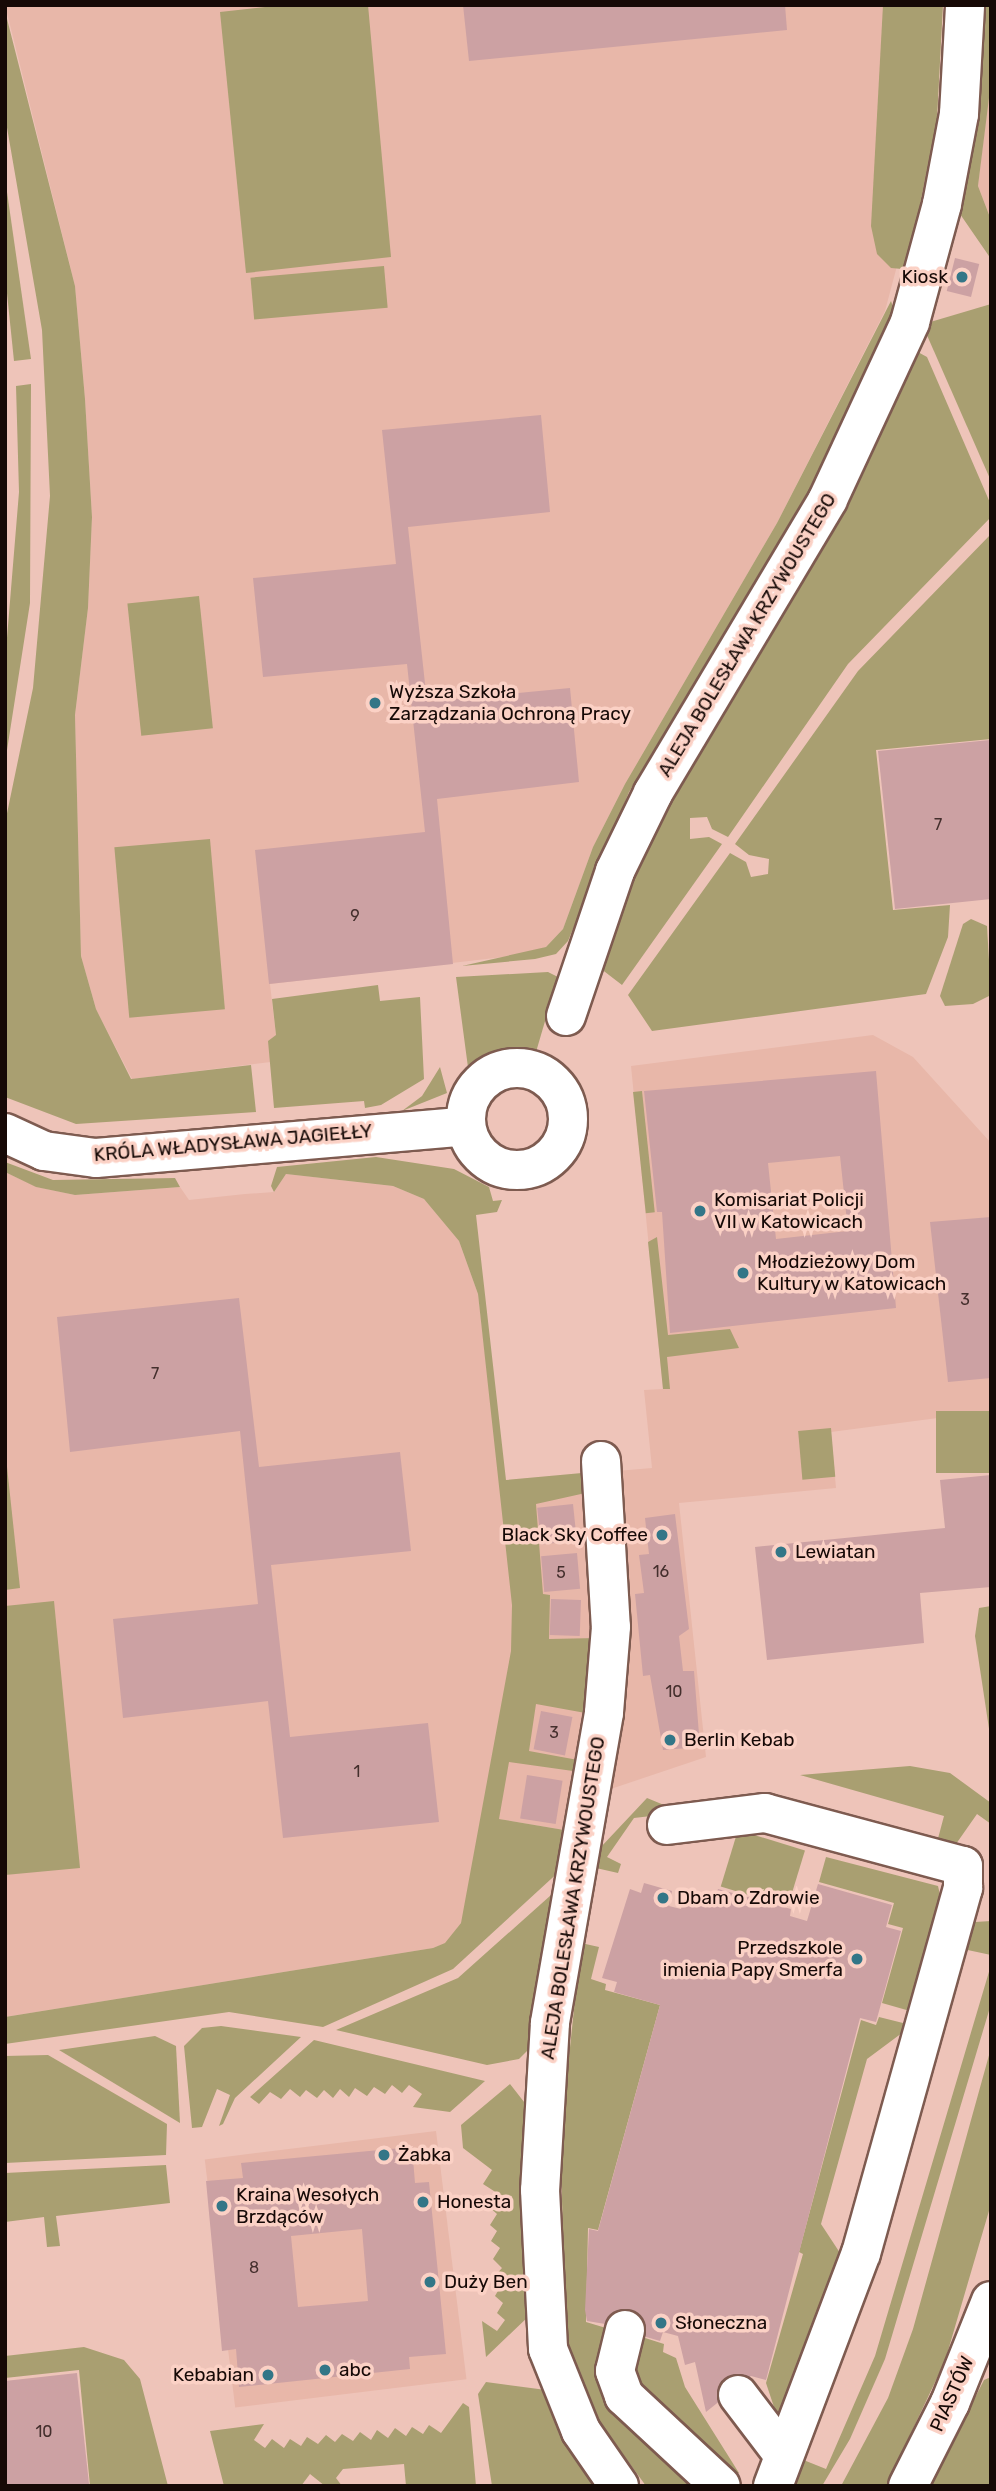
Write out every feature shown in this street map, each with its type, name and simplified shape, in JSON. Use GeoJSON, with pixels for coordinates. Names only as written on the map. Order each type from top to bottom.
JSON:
{"type":"FeatureCollection","features":[{"type":"Feature","properties":{"kind":"street","name":"ALEJA BOLESŁAWA KRZYWOUSTEGO"},"geometry":{"type":"LineString","coordinates":[[566,1016],[615,871],[653,793],[805,542],[870,417],[911,322],[942,204],[959,114],[965,5]]}},
{"type":"Feature","properties":{"kind":"street","name":"KRÓLA WŁADYSŁAWA JAGIEŁŁY"},"geometry":{"type":"LineString","coordinates":[[5,1133],[44,1151],[96,1158],[466,1126]]}},
{"type":"Feature","properties":{"kind":"street","name":"ALEJA BOLESŁAWA KRZYWOUSTEGO"},"geometry":{"type":"LineString","coordinates":[[601,1461],[611,1627],[604,1713],[550,2023],[541,2204],[548,2348],[581,2431],[619,2486]]}},
{"type":"Feature","properties":{"kind":"street"},"geometry":{"type":"LineString","coordinates":[[667,1825],[765,1813],[963,1866],[977,1897],[825,2357],[778,2470]]}},
{"type":"Feature","properties":{"kind":"street","name":"PIASTÓW"},"geometry":{"type":"LineString","coordinates":[[908,2486],[950,2403],[991,2301]]}},
{"type":"Feature","properties":{"kind":"street"},"geometry":{"type":"LineString","coordinates":[[625,2330],[615,2371],[624,2396],[721,2486]]}},
{"type":"Feature","properties":{"kind":"street"},"geometry":{"type":"LineString","coordinates":[[738,2395],[778,2470]]}},
{"type":"Feature","properties":{"kind":"shaded area"},"geometry":{"type":"Polygon","coordinates":[[[5,5],[936,5],[909,221],[885,311],[777,523],[625,784],[593,847],[563,929],[546,947],[521,955],[270,984],[279,1061],[132,1079],[96,1009],[81,956],[75,715],[88,608],[92,517],[85,399],[75,286],[5,5]]]}},
{"type":"Feature","properties":{"kind":"shaded area"},"geometry":{"type":"Polygon","coordinates":[[[283,5],[368,5],[391,257],[246,273],[220,12],[283,5]]]}},
{"type":"Feature","properties":{"kind":"shaded area"},"geometry":{"type":"Polygon","coordinates":[[[883,5],[943,5],[937,119],[909,261],[902,269],[891,268],[877,254],[871,226],[883,5]]]}},
{"type":"Feature","properties":{"kind":"shaded area"},"geometry":{"type":"Polygon","coordinates":[[[979,5],[991,5],[991,82],[978,186],[991,220],[991,259],[960,214],[958,202],[979,5]]]}},
{"type":"Feature","properties":{"kind":"shaded area"},"geometry":{"type":"Polygon","coordinates":[[[5,11],[75,286],[85,399],[92,517],[88,608],[75,715],[81,956],[96,1009],[131,1079],[251,1065],[256,1112],[76,1124],[5,1097],[5,823],[33,688],[50,496],[42,330],[5,116],[5,11]]]}},
{"type":"Feature","properties":{"kind":"shaded area"},"geometry":{"type":"Polygon","coordinates":[[[991,77],[991,220],[978,186],[991,77]]]}},
{"type":"Feature","properties":{"kind":"shaded area"},"geometry":{"type":"Polygon","coordinates":[[[5,178],[31,359],[14,361],[5,274],[5,178]]]}},
{"type":"Feature","properties":{"kind":"shaded area"},"geometry":{"type":"Polygon","coordinates":[[[384,266],[388,308],[254,320],[251,278],[384,266]]]}},
{"type":"Feature","properties":{"kind":"shaded area"},"geometry":{"type":"Polygon","coordinates":[[[891,301],[895,313],[816,479],[629,792],[568,941],[556,954],[535,959],[462,966],[546,947],[563,929],[593,847],[625,784],[777,523],[891,301]]]}},
{"type":"Feature","properties":{"kind":"shaded area"},"geometry":{"type":"Polygon","coordinates":[[[991,304],[991,481],[926,333],[927,323],[991,304]]]}},
{"type":"Feature","properties":{"kind":"shaded area"},"geometry":{"type":"Polygon","coordinates":[[[916,351],[927,357],[991,505],[991,517],[848,664],[728,837],[712,829],[707,817],[690,818],[690,839],[709,837],[722,844],[622,985],[596,965],[603,940],[688,757],[842,513],[916,351]]]}},
{"type":"Feature","properties":{"kind":"shaded area"},"geometry":{"type":"Polygon","coordinates":[[[31,384],[30,603],[5,763],[5,662],[19,492],[16,386],[31,384]]]}},
{"type":"Feature","properties":{"kind":"shaded area"},"geometry":{"type":"Polygon","coordinates":[[[991,534],[991,739],[876,750],[893,910],[950,905],[948,937],[926,994],[652,1031],[628,995],[730,853],[746,862],[751,877],[768,874],[769,859],[749,855],[735,844],[858,671],[991,534]]]}},
{"type":"Feature","properties":{"kind":"shaded area"},"geometry":{"type":"Polygon","coordinates":[[[199,596],[213,728],[141,736],[127,604],[199,596]]]}},
{"type":"Feature","properties":{"kind":"shaded area"},"geometry":{"type":"Polygon","coordinates":[[[210,839],[225,1009],[129,1018],[114,847],[210,839]]]}},
{"type":"Feature","properties":{"kind":"shaded area"},"geometry":{"type":"Polygon","coordinates":[[[971,919],[987,926],[991,995],[973,1004],[945,1006],[940,996],[963,924],[971,919]]]}},
{"type":"Feature","properties":{"kind":"shaded area"},"geometry":{"type":"Polygon","coordinates":[[[548,972],[558,977],[536,1052],[497,1057],[469,1075],[456,977],[548,972]]]}},
{"type":"Feature","properties":{"kind":"shaded area"},"geometry":{"type":"Polygon","coordinates":[[[378,985],[380,1001],[420,997],[424,1079],[381,1105],[365,1108],[364,1101],[274,1108],[268,1041],[276,1035],[272,999],[378,985]]]}},
{"type":"Feature","properties":{"kind":"shaded area"},"geometry":{"type":"Polygon","coordinates":[[[873,1035],[913,1057],[991,1143],[991,1411],[831,1432],[836,1488],[679,1503],[706,1757],[575,1801],[570,1831],[499,1819],[461,1923],[446,1943],[433,1948],[5,2017],[5,1172],[37,1187],[75,1195],[180,1187],[189,1200],[274,1192],[286,1174],[393,1186],[424,1199],[459,1241],[478,1294],[500,1481],[652,1468],[644,1390],[663,1389],[631,1066],[873,1035]]]}},
{"type":"Feature","properties":{"kind":"shaded area"},"geometry":{"type":"Polygon","coordinates":[[[440,1067],[447,1093],[402,1111],[422,1096],[440,1067]]]}},
{"type":"Feature","properties":{"kind":"shaded area"},"geometry":{"type":"Polygon","coordinates":[[[642,1091],[655,1212],[646,1213],[633,1092],[642,1091]]]}},
{"type":"Feature","properties":{"kind":"shaded area"},"geometry":{"type":"Polygon","coordinates":[[[376,1157],[454,1169],[489,1187],[493,1201],[502,1200],[497,1212],[476,1215],[506,1480],[582,1473],[587,1478],[590,1492],[536,1504],[543,1594],[550,1595],[549,1639],[597,1638],[591,1714],[536,1704],[529,1751],[578,1760],[573,1771],[509,1762],[499,1819],[570,1831],[563,1868],[453,1969],[323,2027],[229,2012],[5,2044],[5,2017],[433,1948],[445,1943],[461,1923],[511,1651],[512,1605],[478,1294],[459,1241],[424,1199],[393,1186],[286,1174],[274,1192],[271,1186],[277,1167],[376,1157]]]}},
{"type":"Feature","properties":{"kind":"shaded area"},"geometry":{"type":"Polygon","coordinates":[[[5,1162],[53,1180],[175,1178],[180,1187],[75,1195],[36,1187],[5,1172],[5,1162]]]}},
{"type":"Feature","properties":{"kind":"shaded area"},"geometry":{"type":"Polygon","coordinates":[[[657,1237],[668,1335],[730,1329],[739,1348],[667,1357],[670,1389],[663,1389],[648,1242],[657,1237]]]}},
{"type":"Feature","properties":{"kind":"shaded area"},"geometry":{"type":"Polygon","coordinates":[[[936,1411],[991,1411],[991,1473],[936,1473],[936,1411]]]}},
{"type":"Feature","properties":{"kind":"shaded area"},"geometry":{"type":"Polygon","coordinates":[[[831,1428],[835,1477],[802,1480],[798,1431],[831,1428]]]}},
{"type":"Feature","properties":{"kind":"shaded area"},"geometry":{"type":"Polygon","coordinates":[[[5,1448],[20,1588],[5,1590],[5,1448]]]}},
{"type":"Feature","properties":{"kind":"shaded area"},"geometry":{"type":"Polygon","coordinates":[[[54,1601],[80,1868],[5,1875],[5,1606],[54,1601]]]}},
{"type":"Feature","properties":{"kind":"shaded area"},"geometry":{"type":"Polygon","coordinates":[[[991,1606],[991,1742],[975,1636],[979,1608],[991,1606]]]}},
{"type":"Feature","properties":{"kind":"shaded area"},"geometry":{"type":"Polygon","coordinates":[[[910,1766],[950,1773],[991,1803],[991,1824],[977,1814],[956,1844],[936,1846],[944,1816],[800,1775],[910,1766]]]}},
{"type":"Feature","properties":{"kind":"shaded area"},"geometry":{"type":"Polygon","coordinates":[[[647,1798],[664,1805],[714,1803],[694,1811],[634,1818],[607,1857],[621,1864],[618,1873],[596,1868],[600,1848],[647,1798]]]}},
{"type":"Feature","properties":{"kind":"shaded area"},"geometry":{"type":"Polygon","coordinates":[[[738,1830],[805,1850],[788,1907],[721,1886],[738,1830]]]}},
{"type":"Feature","properties":{"kind":"shaded area"},"geometry":{"type":"Polygon","coordinates":[[[826,1857],[938,1886],[941,1899],[910,2011],[882,2003],[903,1928],[888,1924],[894,1903],[819,1882],[826,1857]]]}},
{"type":"Feature","properties":{"kind":"shaded area"},"geometry":{"type":"Polygon","coordinates":[[[560,1887],[535,2043],[519,2059],[487,2065],[336,2030],[458,1978],[560,1887]]]}},
{"type":"Feature","properties":{"kind":"shaded area"},"geometry":{"type":"Polygon","coordinates":[[[991,1921],[991,1955],[963,1949],[975,1922],[991,1921]]]}},
{"type":"Feature","properties":{"kind":"shaded area"},"geometry":{"type":"Polygon","coordinates":[[[581,1943],[599,1947],[591,1979],[606,1984],[605,1990],[660,2005],[598,2230],[588,2228],[586,2322],[606,2328],[695,2486],[646,2486],[595,2416],[567,2349],[560,2142],[581,1943]]]}},
{"type":"Feature","properties":{"kind":"shaded area"},"geometry":{"type":"Polygon","coordinates":[[[991,1965],[991,2004],[885,2359],[850,2439],[822,2486],[791,2486],[801,2459],[826,2469],[875,2356],[991,1965]]]}},
{"type":"Feature","properties":{"kind":"shaded area"},"geometry":{"type":"Polygon","coordinates":[[[879,2017],[907,2024],[906,2030],[867,2059],[821,2224],[842,2256],[785,2413],[776,2413],[766,2383],[803,2254],[799,2252],[861,2020],[876,2025],[879,2017]]]}},
{"type":"Feature","properties":{"kind":"shaded area"},"geometry":{"type":"Polygon","coordinates":[[[221,2026],[301,2037],[235,2098],[223,2124],[219,2126],[230,2095],[217,2089],[202,2127],[192,2128],[184,2046],[202,2028],[221,2026]]]}},
{"type":"Feature","properties":{"kind":"shaded area"},"geometry":{"type":"Polygon","coordinates":[[[155,2036],[176,2046],[180,2123],[59,2050],[155,2036]]]}},
{"type":"Feature","properties":{"kind":"shaded area"},"geometry":{"type":"Polygon","coordinates":[[[314,2040],[485,2081],[450,2112],[413,2107],[422,2094],[409,2085],[402,2093],[392,2085],[385,2094],[374,2087],[367,2096],[355,2088],[349,2097],[340,2089],[333,2098],[324,2090],[317,2098],[306,2090],[300,2097],[290,2089],[281,2099],[270,2092],[259,2104],[250,2097],[314,2040]]]}},
{"type":"Feature","properties":{"kind":"shaded area"},"geometry":{"type":"Polygon","coordinates":[[[991,2048],[991,2204],[945,2361],[886,2486],[841,2486],[888,2398],[913,2329],[991,2048]]]}},
{"type":"Feature","properties":{"kind":"shaded area"},"geometry":{"type":"Polygon","coordinates":[[[48,2055],[167,2124],[166,2155],[5,2163],[5,2056],[48,2055]]]}},
{"type":"Feature","properties":{"kind":"shaded area"},"geometry":{"type":"Polygon","coordinates":[[[510,2084],[528,2107],[530,2315],[486,2357],[482,2321],[497,2331],[505,2320],[497,2313],[503,2303],[495,2296],[502,2284],[493,2278],[502,2268],[493,2259],[500,2248],[491,2241],[497,2231],[490,2225],[497,2214],[488,2206],[497,2193],[483,2184],[492,2170],[463,2148],[461,2125],[510,2084]]]}},
{"type":"Feature","properties":{"kind":"shaded area"},"geometry":{"type":"Polygon","coordinates":[[[436,2131],[466,2379],[235,2408],[205,2159],[436,2131]]]}},
{"type":"Feature","properties":{"kind":"shaded area"},"geometry":{"type":"Polygon","coordinates":[[[166,2165],[170,2203],[56,2216],[60,2246],[47,2247],[44,2217],[5,2222],[5,2173],[166,2165]]]}},
{"type":"Feature","properties":{"kind":"shaded area"},"geometry":{"type":"Polygon","coordinates":[[[642,2337],[664,2344],[663,2352],[676,2358],[685,2387],[739,2473],[731,2473],[652,2402],[633,2374],[642,2337]]]}},
{"type":"Feature","properties":{"kind":"shaded area"},"geometry":{"type":"Polygon","coordinates":[[[84,2347],[124,2360],[140,2379],[168,2486],[90,2486],[79,2370],[5,2378],[5,2356],[84,2347]]]}},
{"type":"Feature","properties":{"kind":"shaded area"},"geometry":{"type":"Polygon","coordinates":[[[991,2377],[991,2486],[930,2486],[984,2380],[991,2377]]]}},
{"type":"Feature","properties":{"kind":"shaded area"},"geometry":{"type":"Polygon","coordinates":[[[486,2382],[546,2390],[605,2486],[492,2486],[478,2394],[486,2382]]]}},
{"type":"Feature","properties":{"kind":"shaded area"},"geometry":{"type":"Polygon","coordinates":[[[463,2403],[469,2407],[476,2486],[406,2486],[404,2464],[343,2469],[336,2478],[342,2486],[325,2486],[310,2474],[301,2486],[224,2486],[210,2431],[264,2424],[254,2440],[265,2448],[272,2439],[284,2448],[290,2439],[301,2446],[307,2437],[318,2444],[326,2435],[335,2442],[342,2434],[353,2441],[360,2432],[371,2440],[377,2430],[388,2438],[395,2428],[406,2436],[412,2427],[423,2434],[429,2425],[441,2433],[463,2403]]]}},
{"type":"Feature","properties":{"kind":"building"},"geometry":{"type":"Polygon","coordinates":[[[463,5],[785,5],[787,30],[469,61],[463,5]]]}},
{"type":"Feature","properties":{"kind":"building"},"geometry":{"type":"Polygon","coordinates":[[[955,258],[979,264],[971,297],[947,291],[955,258]]]}},
{"type":"Feature","properties":{"kind":"building"},"geometry":{"type":"Polygon","coordinates":[[[541,415],[550,512],[408,527],[427,702],[570,688],[579,782],[437,799],[453,964],[269,984],[255,850],[425,832],[407,664],[263,677],[253,578],[396,564],[382,430],[541,415]]]}},
{"type":"Feature","properties":{"kind":"building"},"geometry":{"type":"Polygon","coordinates":[[[990,740],[991,899],[895,909],[878,751],[990,740]]]}},
{"type":"Feature","properties":{"kind":"building"},"geometry":{"type":"Polygon","coordinates":[[[876,1071],[896,1308],[670,1333],[662,1212],[657,1212],[644,1091],[876,1071]],[[840,1156],[768,1163],[776,1239],[848,1231],[840,1156]]]}},
{"type":"Feature","properties":{"kind":"building"},"geometry":{"type":"Polygon","coordinates":[[[991,1217],[991,1378],[948,1382],[930,1222],[991,1217]]]}},
{"type":"Feature","properties":{"kind":"building"},"geometry":{"type":"Polygon","coordinates":[[[239,1298],[259,1467],[400,1452],[411,1551],[271,1565],[290,1737],[428,1723],[439,1822],[283,1838],[268,1701],[123,1718],[113,1619],[258,1604],[240,1431],[70,1452],[57,1317],[239,1298]]]}},
{"type":"Feature","properties":{"kind":"building"},"geometry":{"type":"Polygon","coordinates":[[[991,1475],[991,1587],[920,1593],[924,1643],[767,1660],[755,1547],[945,1528],[940,1480],[991,1475]]]}},
{"type":"Feature","properties":{"kind":"building"},"geometry":{"type":"Polygon","coordinates":[[[573,1504],[577,1541],[541,1545],[537,1508],[573,1504]]]}},
{"type":"Feature","properties":{"kind":"building"},"geometry":{"type":"Polygon","coordinates":[[[675,1514],[689,1629],[679,1636],[683,1671],[694,1671],[700,1747],[663,1750],[650,1675],[643,1676],[635,1594],[644,1593],[639,1555],[649,1554],[645,1518],[675,1514]]]}},
{"type":"Feature","properties":{"kind":"building"},"geometry":{"type":"Polygon","coordinates":[[[577,1553],[580,1589],[544,1592],[541,1556],[577,1553]]]}},
{"type":"Feature","properties":{"kind":"building"},"geometry":{"type":"Polygon","coordinates":[[[551,1599],[581,1600],[580,1636],[550,1635],[551,1599]]]}},
{"type":"Feature","properties":{"kind":"building"},"geometry":{"type":"Polygon","coordinates":[[[541,1711],[572,1717],[565,1755],[534,1749],[541,1711]]]}},
{"type":"Feature","properties":{"kind":"building"},"geometry":{"type":"Polygon","coordinates":[[[527,1775],[563,1781],[556,1824],[520,1818],[527,1775]]]}},
{"type":"Feature","properties":{"kind":"building"},"geometry":{"type":"Polygon","coordinates":[[[644,1883],[672,1891],[669,1906],[681,1909],[685,1894],[714,1902],[718,1889],[791,1909],[790,1916],[807,1921],[818,1884],[892,1905],[886,1927],[901,1931],[876,2022],[860,2018],[766,2380],[751,2376],[706,2412],[695,2362],[685,2365],[678,2336],[663,2332],[660,2341],[643,2336],[642,2330],[587,2321],[585,2310],[589,2229],[598,2231],[660,2005],[614,1992],[617,1982],[602,1978],[630,1889],[641,1893],[644,1883]]]}},
{"type":"Feature","properties":{"kind":"building"},"geometry":{"type":"Polygon","coordinates":[[[412,2147],[415,2183],[429,2182],[446,2354],[409,2357],[410,2369],[239,2387],[236,2349],[222,2351],[206,2181],[243,2178],[241,2163],[412,2147]],[[362,2229],[291,2236],[298,2307],[368,2301],[362,2229]]]}},
{"type":"Feature","properties":{"kind":"building"},"geometry":{"type":"Polygon","coordinates":[[[77,2373],[89,2484],[5,2486],[5,2381],[77,2373]]]}},
{"type":"Feature","properties":{"kind":"place","name":"Kiosk"},"geometry":{"type":"Point","coordinates":[962,277]}},
{"type":"Feature","properties":{"kind":"place","name":"Wyższa Szkoła Zarządzania Ochroną Pracy"},"geometry":{"type":"Point","coordinates":[375,703]}},
{"type":"Feature","properties":{"kind":"place","name":"Komisariat Policji VII w Katowicach"},"geometry":{"type":"Point","coordinates":[700,1211]}},
{"type":"Feature","properties":{"kind":"place","name":"Młodzieżowy Dom Kultury w Katowicach"},"geometry":{"type":"Point","coordinates":[743,1273]}},
{"type":"Feature","properties":{"kind":"place","name":"Black Sky Coffee"},"geometry":{"type":"Point","coordinates":[662,1535]}},
{"type":"Feature","properties":{"kind":"place","name":"Lewiatan"},"geometry":{"type":"Point","coordinates":[781,1552]}},
{"type":"Feature","properties":{"kind":"place","name":"Berlin Kebab"},"geometry":{"type":"Point","coordinates":[670,1740]}},
{"type":"Feature","properties":{"kind":"place","name":"Dbam o Zdrowie"},"geometry":{"type":"Point","coordinates":[663,1898]}},
{"type":"Feature","properties":{"kind":"place","name":"Przedszkole imienia Papy Smerfa"},"geometry":{"type":"Point","coordinates":[857,1959]}},
{"type":"Feature","properties":{"kind":"place","name":"Żabka"},"geometry":{"type":"Point","coordinates":[384,2155]}},
{"type":"Feature","properties":{"kind":"place","name":"Honesta"},"geometry":{"type":"Point","coordinates":[423,2202]}},
{"type":"Feature","properties":{"kind":"place","name":"Kraina Wesołych Brzdąców"},"geometry":{"type":"Point","coordinates":[222,2206]}},
{"type":"Feature","properties":{"kind":"place","name":"Duży Ben"},"geometry":{"type":"Point","coordinates":[430,2282]}},
{"type":"Feature","properties":{"kind":"place","name":"Słoneczna"},"geometry":{"type":"Point","coordinates":[661,2323]}},
{"type":"Feature","properties":{"kind":"place","name":"abc"},"geometry":{"type":"Point","coordinates":[325,2370]}},
{"type":"Feature","properties":{"kind":"place","name":"Kebabian"},"geometry":{"type":"Point","coordinates":[268,2375]}}]}
